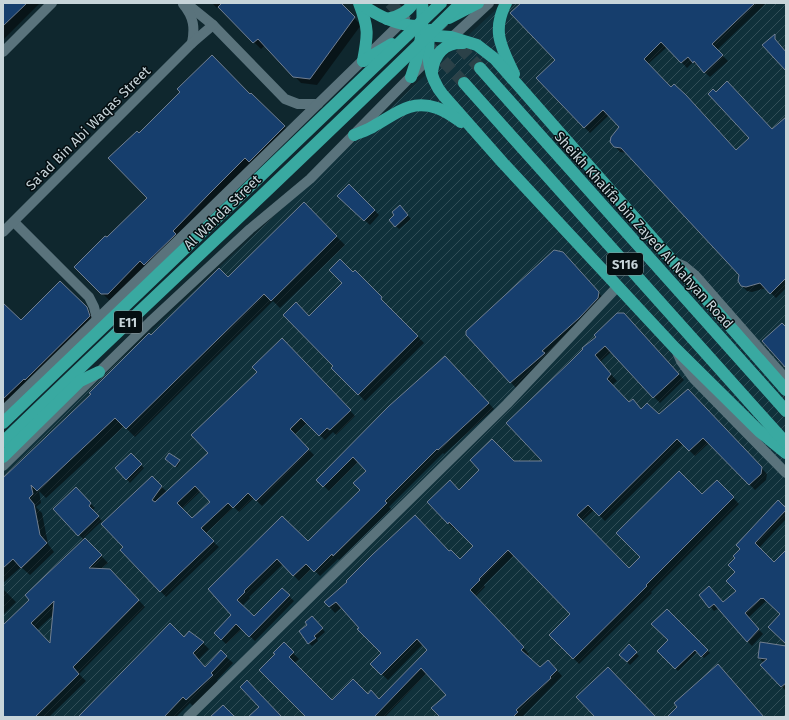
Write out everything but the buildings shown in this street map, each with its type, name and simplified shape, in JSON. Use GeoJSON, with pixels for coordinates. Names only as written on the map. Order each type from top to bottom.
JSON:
{"type":"FeatureCollection","features":[{"type":"Feature","properties":{"kind":"highway"},"geometry":{"type":"LineString","coordinates":[[359,3],[387,19],[477,45],[488,53],[520,86],[671,261],[786,390]]}},
{"type":"Feature","properties":{"kind":"highway"},"geometry":{"type":"LineString","coordinates":[[359,3],[367,27],[367,40],[362,61]]}},
{"type":"Feature","properties":{"kind":"highway"},"geometry":{"type":"LineString","coordinates":[[387,19],[400,15],[413,3]]}},
{"type":"Feature","properties":{"kind":"highway"},"geometry":{"type":"LineString","coordinates":[[422,3],[428,59],[438,89],[471,128],[675,348],[692,363],[759,431],[786,453]]}},
{"type":"Feature","properties":{"kind":"highway"},"geometry":{"type":"LineString","coordinates":[[411,76],[426,30],[441,3]]}},
{"type":"Feature","properties":{"kind":"highway","name":"Al Wahda Street"},"geometry":{"type":"LineString","coordinates":[[3,423],[441,3]]}},
{"type":"Feature","properties":{"kind":"highway","name":"Al Wahda Street"},"geometry":{"type":"LineString","coordinates":[[3,442],[461,3]]}},
{"type":"Feature","properties":{"kind":"highway"},"geometry":{"type":"LineString","coordinates":[[362,61],[393,43],[426,30],[478,3]]}},
{"type":"Feature","properties":{"kind":"highway"},"geometry":{"type":"LineString","coordinates":[[506,3],[500,20],[498,32],[499,41],[520,86]]}},
{"type":"Feature","properties":{"kind":"highway"},"geometry":{"type":"LineString","coordinates":[[432,74],[435,60],[443,49],[452,44],[468,43]]}},
{"type":"Feature","properties":{"kind":"highway","name":"Sheikh Khalifa bin Zayed Al Nahyan Road"},"geometry":{"type":"LineString","coordinates":[[480,68],[786,411]]}},
{"type":"Feature","properties":{"kind":"highway","name":"S116"},"geometry":{"type":"LineString","coordinates":[[464,84],[786,443]]}},
{"type":"Feature","properties":{"kind":"highway"},"geometry":{"type":"LineString","coordinates":[[354,135],[374,126],[401,109],[415,105],[430,106],[440,109],[471,128]]}},
{"type":"Feature","properties":{"kind":"highway"},"geometry":{"type":"LineString","coordinates":[[3,457],[80,382],[99,372]]}},
{"type":"Feature","properties":{"kind":"street"},"geometry":{"type":"LineString","coordinates":[[3,52],[52,3]]}},
{"type":"Feature","properties":{"kind":"street"},"geometry":{"type":"LineString","coordinates":[[182,3],[193,21],[194,29],[192,43]]}},
{"type":"Feature","properties":{"kind":"street"},"geometry":{"type":"LineString","coordinates":[[186,3],[213,25],[285,99],[298,104],[318,104]]}},
{"type":"Feature","properties":{"kind":"street"},"geometry":{"type":"LineString","coordinates":[[3,411],[422,3]]}},
{"type":"Feature","properties":{"kind":"street"},"geometry":{"type":"LineString","coordinates":[[3,466],[150,322],[235,243],[310,179],[428,59],[489,3]]}},
{"type":"Feature","properties":{"kind":"street","name":"Sa'ad Bin Abi Waqas Street"},"geometry":{"type":"LineString","coordinates":[[3,232],[192,43],[213,25]]}},
{"type":"Feature","properties":{"kind":"street"},"geometry":{"type":"LineString","coordinates":[[14,222],[88,297],[94,307],[96,319]]}},
{"type":"Feature","properties":{"kind":"street"},"geometry":{"type":"LineString","coordinates":[[671,261],[684,266],[695,276],[786,379]]}},
{"type":"Feature","properties":{"kind":"street"},"geometry":{"type":"LineString","coordinates":[[188,717],[507,404],[618,286]]}},
{"type":"Feature","properties":{"kind":"street"},"geometry":{"type":"LineString","coordinates":[[675,348],[681,361],[694,379],[786,473]]}},
{"type":"Feature","properties":{"kind":"shaded area"},"geometry":{"type":"Polygon","coordinates":[[[503,3],[786,3],[786,717],[3,717],[3,469],[503,3]]]}},
{"type":"Feature","properties":{"kind":"tunnel"},"geometry":{"type":"LineString","coordinates":[[390,3],[407,21]]}},
{"type":"Feature","properties":{"kind":"tunnel"},"geometry":{"type":"LineString","coordinates":[[423,8],[480,68]]}},
{"type":"Feature","properties":{"kind":"tunnel"},"geometry":{"type":"LineString","coordinates":[[431,48],[464,83]]}}]}
